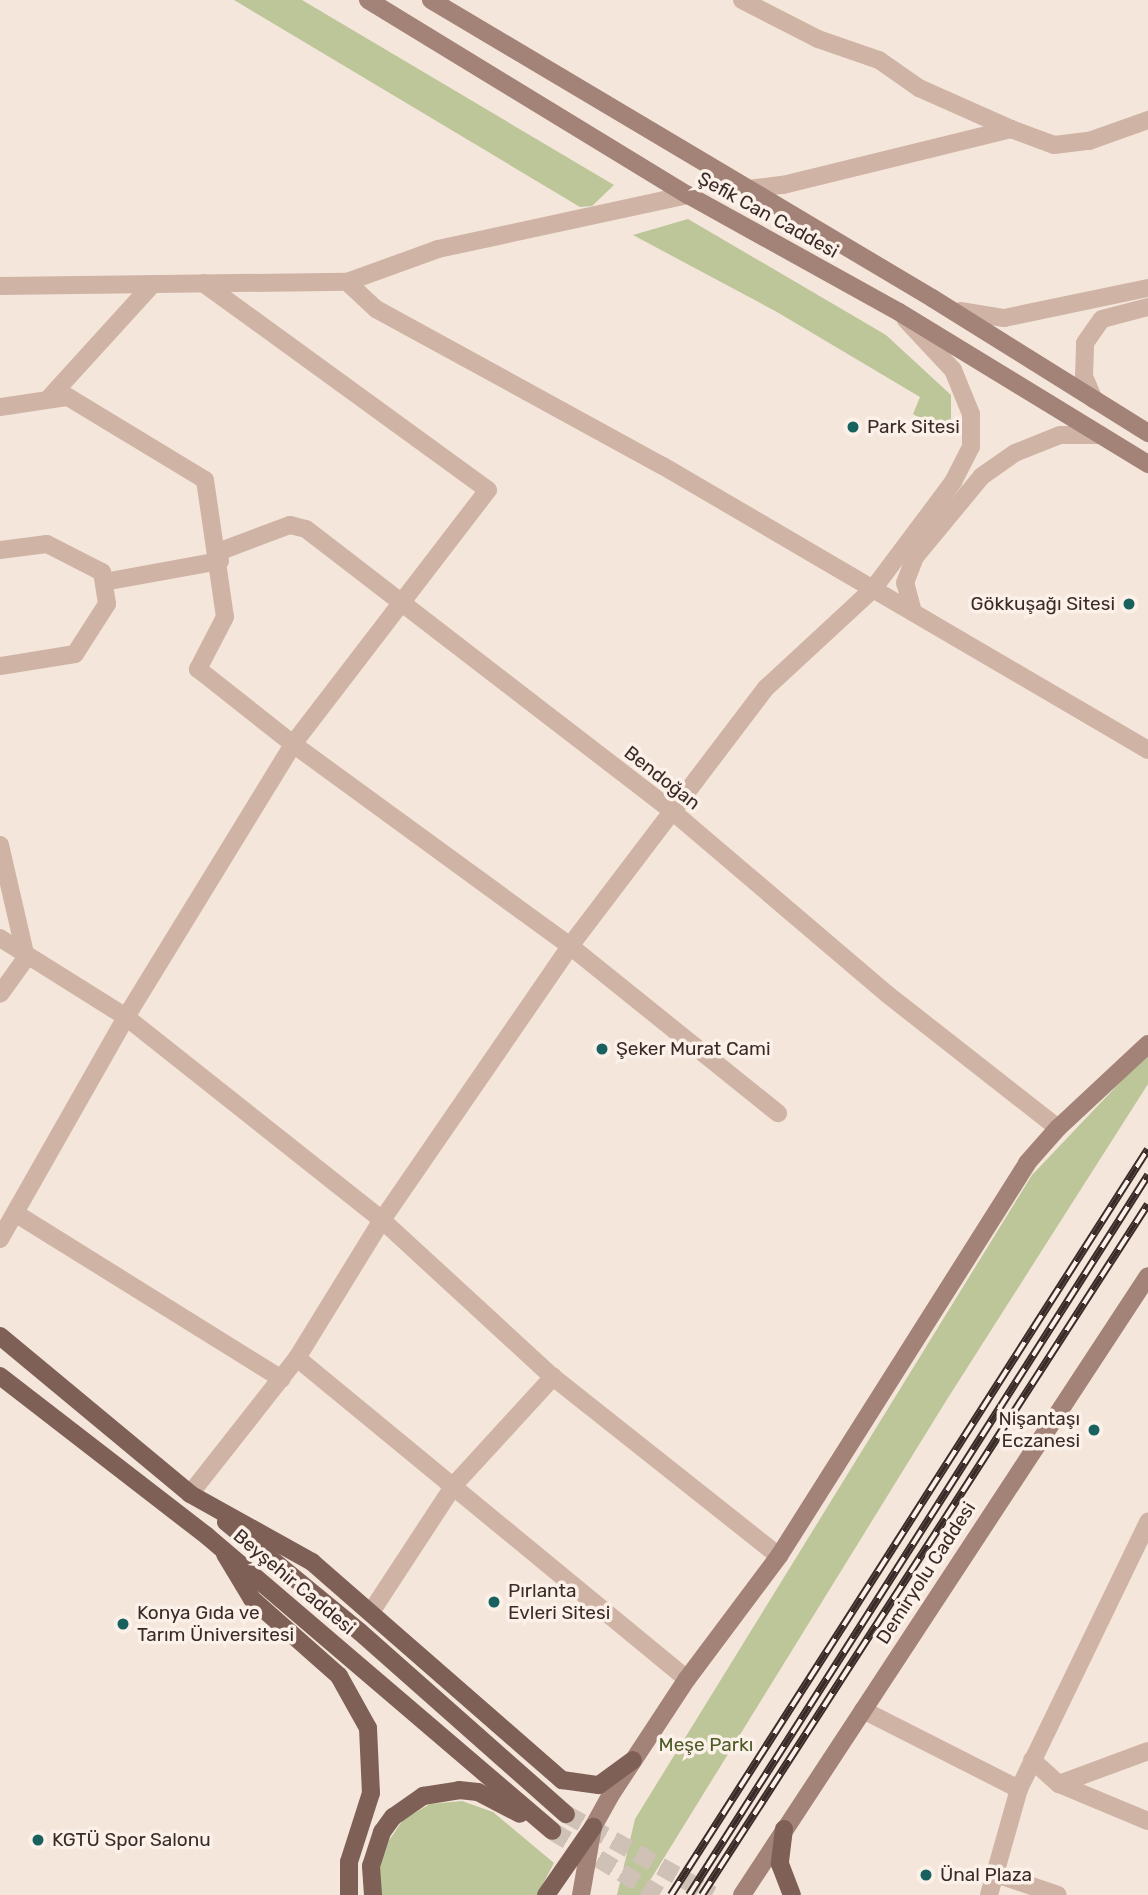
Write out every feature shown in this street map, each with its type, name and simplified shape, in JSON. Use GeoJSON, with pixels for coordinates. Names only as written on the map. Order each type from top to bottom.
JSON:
{"type":"FeatureCollection","features":[{"type":"Feature","properties":{"kind":"main road","name":"Şefik Can Caddesi"},"geometry":{"type":"LineString","coordinates":[[368,0],[688,195],[899,312],[1148,464]]}},
{"type":"Feature","properties":{"kind":"main road","name":"Şefik Can Caddesi"},"geometry":{"type":"LineString","coordinates":[[431,0],[947,307],[1148,433]]}},
{"type":"Feature","properties":{"kind":"main road"},"geometry":{"type":"LineString","coordinates":[[547,1895],[687,1679],[779,1556],[1027,1163],[1058,1128],[1148,1044]]}},
{"type":"Feature","properties":{"kind":"main road","name":"Demiryolu Caddesi"},"geometry":{"type":"LineString","coordinates":[[742,1895],[1146,1284]]}},
{"type":"Feature","properties":{"kind":"main road"},"geometry":{"type":"LineString","coordinates":[[0,1336],[212,1510],[288,1545],[371,1612],[562,1780],[598,1785],[633,1760]]}},
{"type":"Feature","properties":{"kind":"main road","name":"Beyşehir Caddesi"},"geometry":{"type":"LineString","coordinates":[[0,1376],[224,1551],[552,1831],[478,1792],[450,1790],[423,1796],[400,1811],[382,1832],[371,1866],[373,1895]]}},
{"type":"Feature","properties":{"kind":"main road","name":"Beyşehir Caddesi"},"geometry":{"type":"LineString","coordinates":[[212,1510],[359,1632],[566,1814]]}},
{"type":"Feature","properties":{"kind":"main road"},"geometry":{"type":"LineString","coordinates":[[224,1551],[229,1567],[252,1599],[346,1686],[368,1728],[371,1793],[349,1862],[349,1895]]}},
{"type":"Feature","properties":{"kind":"main road"},"geometry":{"type":"LineString","coordinates":[[581,1895],[593,1827]]}},
{"type":"Feature","properties":{"kind":"main road"},"geometry":{"type":"LineString","coordinates":[[784,1829],[781,1874],[792,1895]]}},
{"type":"Feature","properties":{"kind":"street"},"geometry":{"type":"LineString","coordinates":[[742,0],[818,38],[879,60],[919,88],[1012,130],[1054,145],[1090,141],[1148,120]]}},
{"type":"Feature","properties":{"kind":"street"},"geometry":{"type":"LineString","coordinates":[[748,188],[783,185],[1012,130]]}},
{"type":"Feature","properties":{"kind":"street"},"geometry":{"type":"LineString","coordinates":[[0,286],[347,282],[438,249],[688,195]]}},
{"type":"Feature","properties":{"kind":"street"},"geometry":{"type":"LineString","coordinates":[[347,282],[376,309],[663,466],[1148,750]]}},
{"type":"Feature","properties":{"kind":"street"},"geometry":{"type":"LineString","coordinates":[[0,1239],[126,1017],[293,744],[488,490],[203,283]]}},
{"type":"Feature","properties":{"kind":"street"},"geometry":{"type":"LineString","coordinates":[[49,398],[152,285]]}},
{"type":"Feature","properties":{"kind":"street"},"geometry":{"type":"LineString","coordinates":[[947,307],[982,318],[1003,318],[1148,288]]}},
{"type":"Feature","properties":{"kind":"street"},"geometry":{"type":"LineString","coordinates":[[1094,400],[1084,376],[1085,344],[1102,320],[1148,307]]}},
{"type":"Feature","properties":{"kind":"street"},"geometry":{"type":"LineString","coordinates":[[190,1494],[297,1358],[382,1220],[570,946],[671,811],[766,688],[873,589],[953,482],[971,446],[971,414],[953,370],[899,312]]}},
{"type":"Feature","properties":{"kind":"street"},"geometry":{"type":"LineString","coordinates":[[0,407],[68,397],[205,480],[219,556],[225,617],[198,669],[293,744],[570,946],[778,1113]]}},
{"type":"Feature","properties":{"kind":"street"},"geometry":{"type":"LineString","coordinates":[[913,612],[905,583],[915,557],[982,476],[1015,453],[1059,435],[1101,435]]}},
{"type":"Feature","properties":{"kind":"street","name":"Bendoğan"},"geometry":{"type":"LineString","coordinates":[[104,582],[219,556],[290,525],[306,528],[399,604],[671,811],[887,994],[1058,1128]]}},
{"type":"Feature","properties":{"kind":"street"},"geometry":{"type":"LineString","coordinates":[[0,550],[47,544],[102,572],[107,604],[75,654],[0,666]]}},
{"type":"Feature","properties":{"kind":"street"},"geometry":{"type":"LineString","coordinates":[[892,561],[889,584],[913,612]]}},
{"type":"Feature","properties":{"kind":"street"},"geometry":{"type":"LineString","coordinates":[[0,845],[26,958],[0,993]]}},
{"type":"Feature","properties":{"kind":"street"},"geometry":{"type":"LineString","coordinates":[[0,938],[26,958],[126,1017],[382,1220],[553,1377],[779,1556]]}},
{"type":"Feature","properties":{"kind":"street"},"geometry":{"type":"LineString","coordinates":[[15,1213],[282,1379]]}},
{"type":"Feature","properties":{"kind":"street"},"geometry":{"type":"LineString","coordinates":[[297,1358],[687,1679]]}},
{"type":"Feature","properties":{"kind":"street"},"geometry":{"type":"LineString","coordinates":[[371,1612],[454,1485],[553,1377]]}},
{"type":"Feature","properties":{"kind":"street"},"geometry":{"type":"LineString","coordinates":[[989,1895],[1019,1788],[1148,1522]]}},
{"type":"Feature","properties":{"kind":"street"},"geometry":{"type":"LineString","coordinates":[[863,1710],[1019,1788]]}},
{"type":"Feature","properties":{"kind":"street"},"geometry":{"type":"LineString","coordinates":[[1059,1784],[1148,1751]]}},
{"type":"Feature","properties":{"kind":"street"},"geometry":{"type":"LineString","coordinates":[[1032,1760],[1059,1784],[1148,1821]]}},
{"type":"Feature","properties":{"kind":"street"},"geometry":{"type":"LineString","coordinates":[[996,1874],[1058,1895]]}},
{"type":"Feature","properties":{"kind":"green space"},"geometry":{"type":"Polygon","coordinates":[[[234,0],[302,0],[614,185],[592,206],[580,207],[234,0]]]}},
{"type":"Feature","properties":{"kind":"green space"},"geometry":{"type":"Polygon","coordinates":[[[688,219],[886,335],[951,395],[951,420],[944,433],[913,414],[920,397],[777,312],[633,235],[688,219]]]}},
{"type":"Feature","properties":{"kind":"green space","name":"Meşe Parkı"},"geometry":{"type":"Polygon","coordinates":[[[1148,1053],[1148,1084],[946,1401],[641,1895],[617,1895],[635,1819],[1032,1175],[1148,1053]]]}},
{"type":"Feature","properties":{"kind":"green space"},"geometry":{"type":"Polygon","coordinates":[[[462,1801],[493,1812],[554,1863],[537,1895],[380,1895],[377,1882],[381,1852],[403,1820],[430,1804],[462,1801]]]}},
{"type":"Feature","properties":{"kind":"tunnel"},"geometry":{"type":"LineString","coordinates":[[566,1814],[712,1895]]}},
{"type":"Feature","properties":{"kind":"tunnel"},"geometry":{"type":"LineString","coordinates":[[552,1831],[659,1895]]}},
{"type":"Feature","properties":{"kind":"railway"},"geometry":{"type":"LineString","coordinates":[[671,1895],[1148,1149]]}},
{"type":"Feature","properties":{"kind":"railway"},"geometry":{"type":"LineString","coordinates":[[689,1895],[1148,1175]]}},
{"type":"Feature","properties":{"kind":"railway"},"geometry":{"type":"LineString","coordinates":[[702,1895],[1148,1204]]}},
{"type":"Feature","properties":{"kind":"place","name":"Park Sitesi"},"geometry":{"type":"Point","coordinates":[853,427]}},
{"type":"Feature","properties":{"kind":"place","name":"Gökkuşağı Sitesi"},"geometry":{"type":"Point","coordinates":[1129,604]}},
{"type":"Feature","properties":{"kind":"place","name":"Şeker Murat Cami"},"geometry":{"type":"Point","coordinates":[602,1049]}},
{"type":"Feature","properties":{"kind":"place","name":"Nişantaşı Eczanesi"},"geometry":{"type":"Point","coordinates":[1094,1430]}},
{"type":"Feature","properties":{"kind":"place","name":"Pırlanta Evleri Sitesi"},"geometry":{"type":"Point","coordinates":[494,1602]}},
{"type":"Feature","properties":{"kind":"place","name":"Konya Gıda ve Tarım Üniversitesi"},"geometry":{"type":"Point","coordinates":[123,1624]}},
{"type":"Feature","properties":{"kind":"place","name":"KGTÜ Spor Salonu"},"geometry":{"type":"Point","coordinates":[38,1840]}},
{"type":"Feature","properties":{"kind":"place","name":"Ünal Plaza"},"geometry":{"type":"Point","coordinates":[926,1875]}}]}
